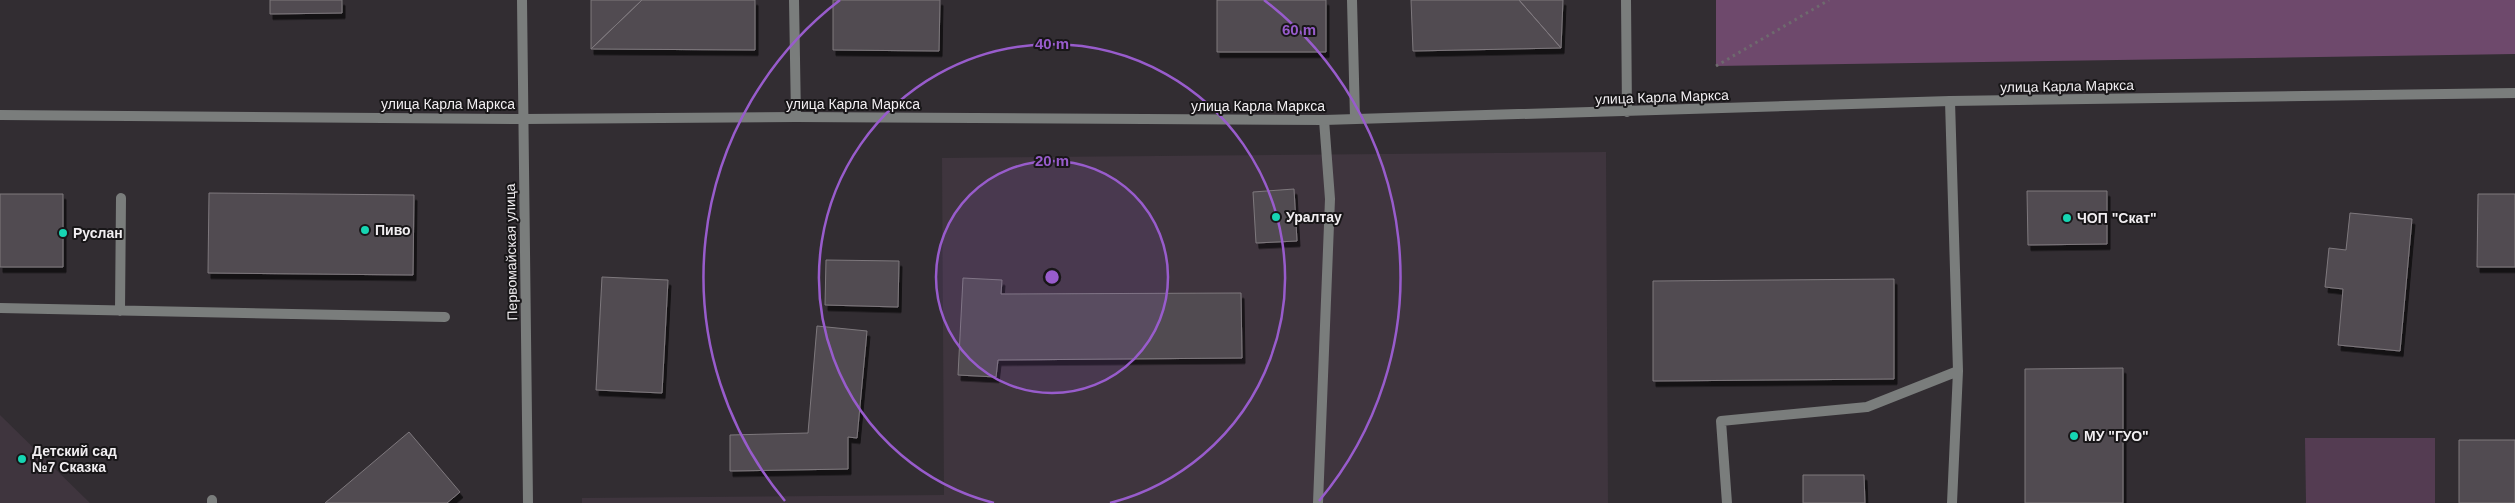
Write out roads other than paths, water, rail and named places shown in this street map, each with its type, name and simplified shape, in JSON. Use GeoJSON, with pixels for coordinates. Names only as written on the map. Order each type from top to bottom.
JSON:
{"type":"FeatureCollection","features":[{"type":"Feature","properties":{"kind":"street","name":"Первомайская улица"},"geometry":{"type":"LineString","coordinates":[[522,0],[528,503]]}},
{"type":"Feature","properties":{"kind":"street"},"geometry":{"type":"LineString","coordinates":[[794,0],[796,117]]}},
{"type":"Feature","properties":{"kind":"street"},"geometry":{"type":"LineString","coordinates":[[1352,0],[1355,118]]}},
{"type":"Feature","properties":{"kind":"street"},"geometry":{"type":"LineString","coordinates":[[1626,0],[1627,112]]}},
{"type":"Feature","properties":{"kind":"street","name":"улица Карла Маркса"},"geometry":{"type":"LineString","coordinates":[[0,114],[524,119],[796,117],[1324,120],[1950,101],[2515,94]]}},
{"type":"Feature","properties":{"kind":"street"},"geometry":{"type":"LineString","coordinates":[[1950,101],[1958,372],[1952,503]]}},
{"type":"Feature","properties":{"kind":"street"},"geometry":{"type":"LineString","coordinates":[[1318,503],[1330,199],[1324,120]]}},
{"type":"Feature","properties":{"kind":"street"},"geometry":{"type":"LineString","coordinates":[[120,310],[121,198]]}},
{"type":"Feature","properties":{"kind":"street"},"geometry":{"type":"LineString","coordinates":[[0,308],[445,317]]}},
{"type":"Feature","properties":{"kind":"street"},"geometry":{"type":"LineString","coordinates":[[1727,503],[1721,421],[1868,407],[1958,372]]}},
{"type":"Feature","properties":{"kind":"place","name":"Уралтау"},"geometry":{"type":"Point","coordinates":[1276,217]}},
{"type":"Feature","properties":{"kind":"place","name":"ЧОП \"Скат\""},"geometry":{"type":"Point","coordinates":[2067,218]}},
{"type":"Feature","properties":{"kind":"place","name":"Пиво"},"geometry":{"type":"Point","coordinates":[365,230]}},
{"type":"Feature","properties":{"kind":"place","name":"Руслан"},"geometry":{"type":"Point","coordinates":[63,233]}},
{"type":"Feature","properties":{"kind":"place","name":"МУ \"ГУО\""},"geometry":{"type":"Point","coordinates":[2074,436]}},
{"type":"Feature","properties":{"kind":"place","name":"Детский сад №7 Сказка"},"geometry":{"type":"Point","coordinates":[22,459]}}]}
